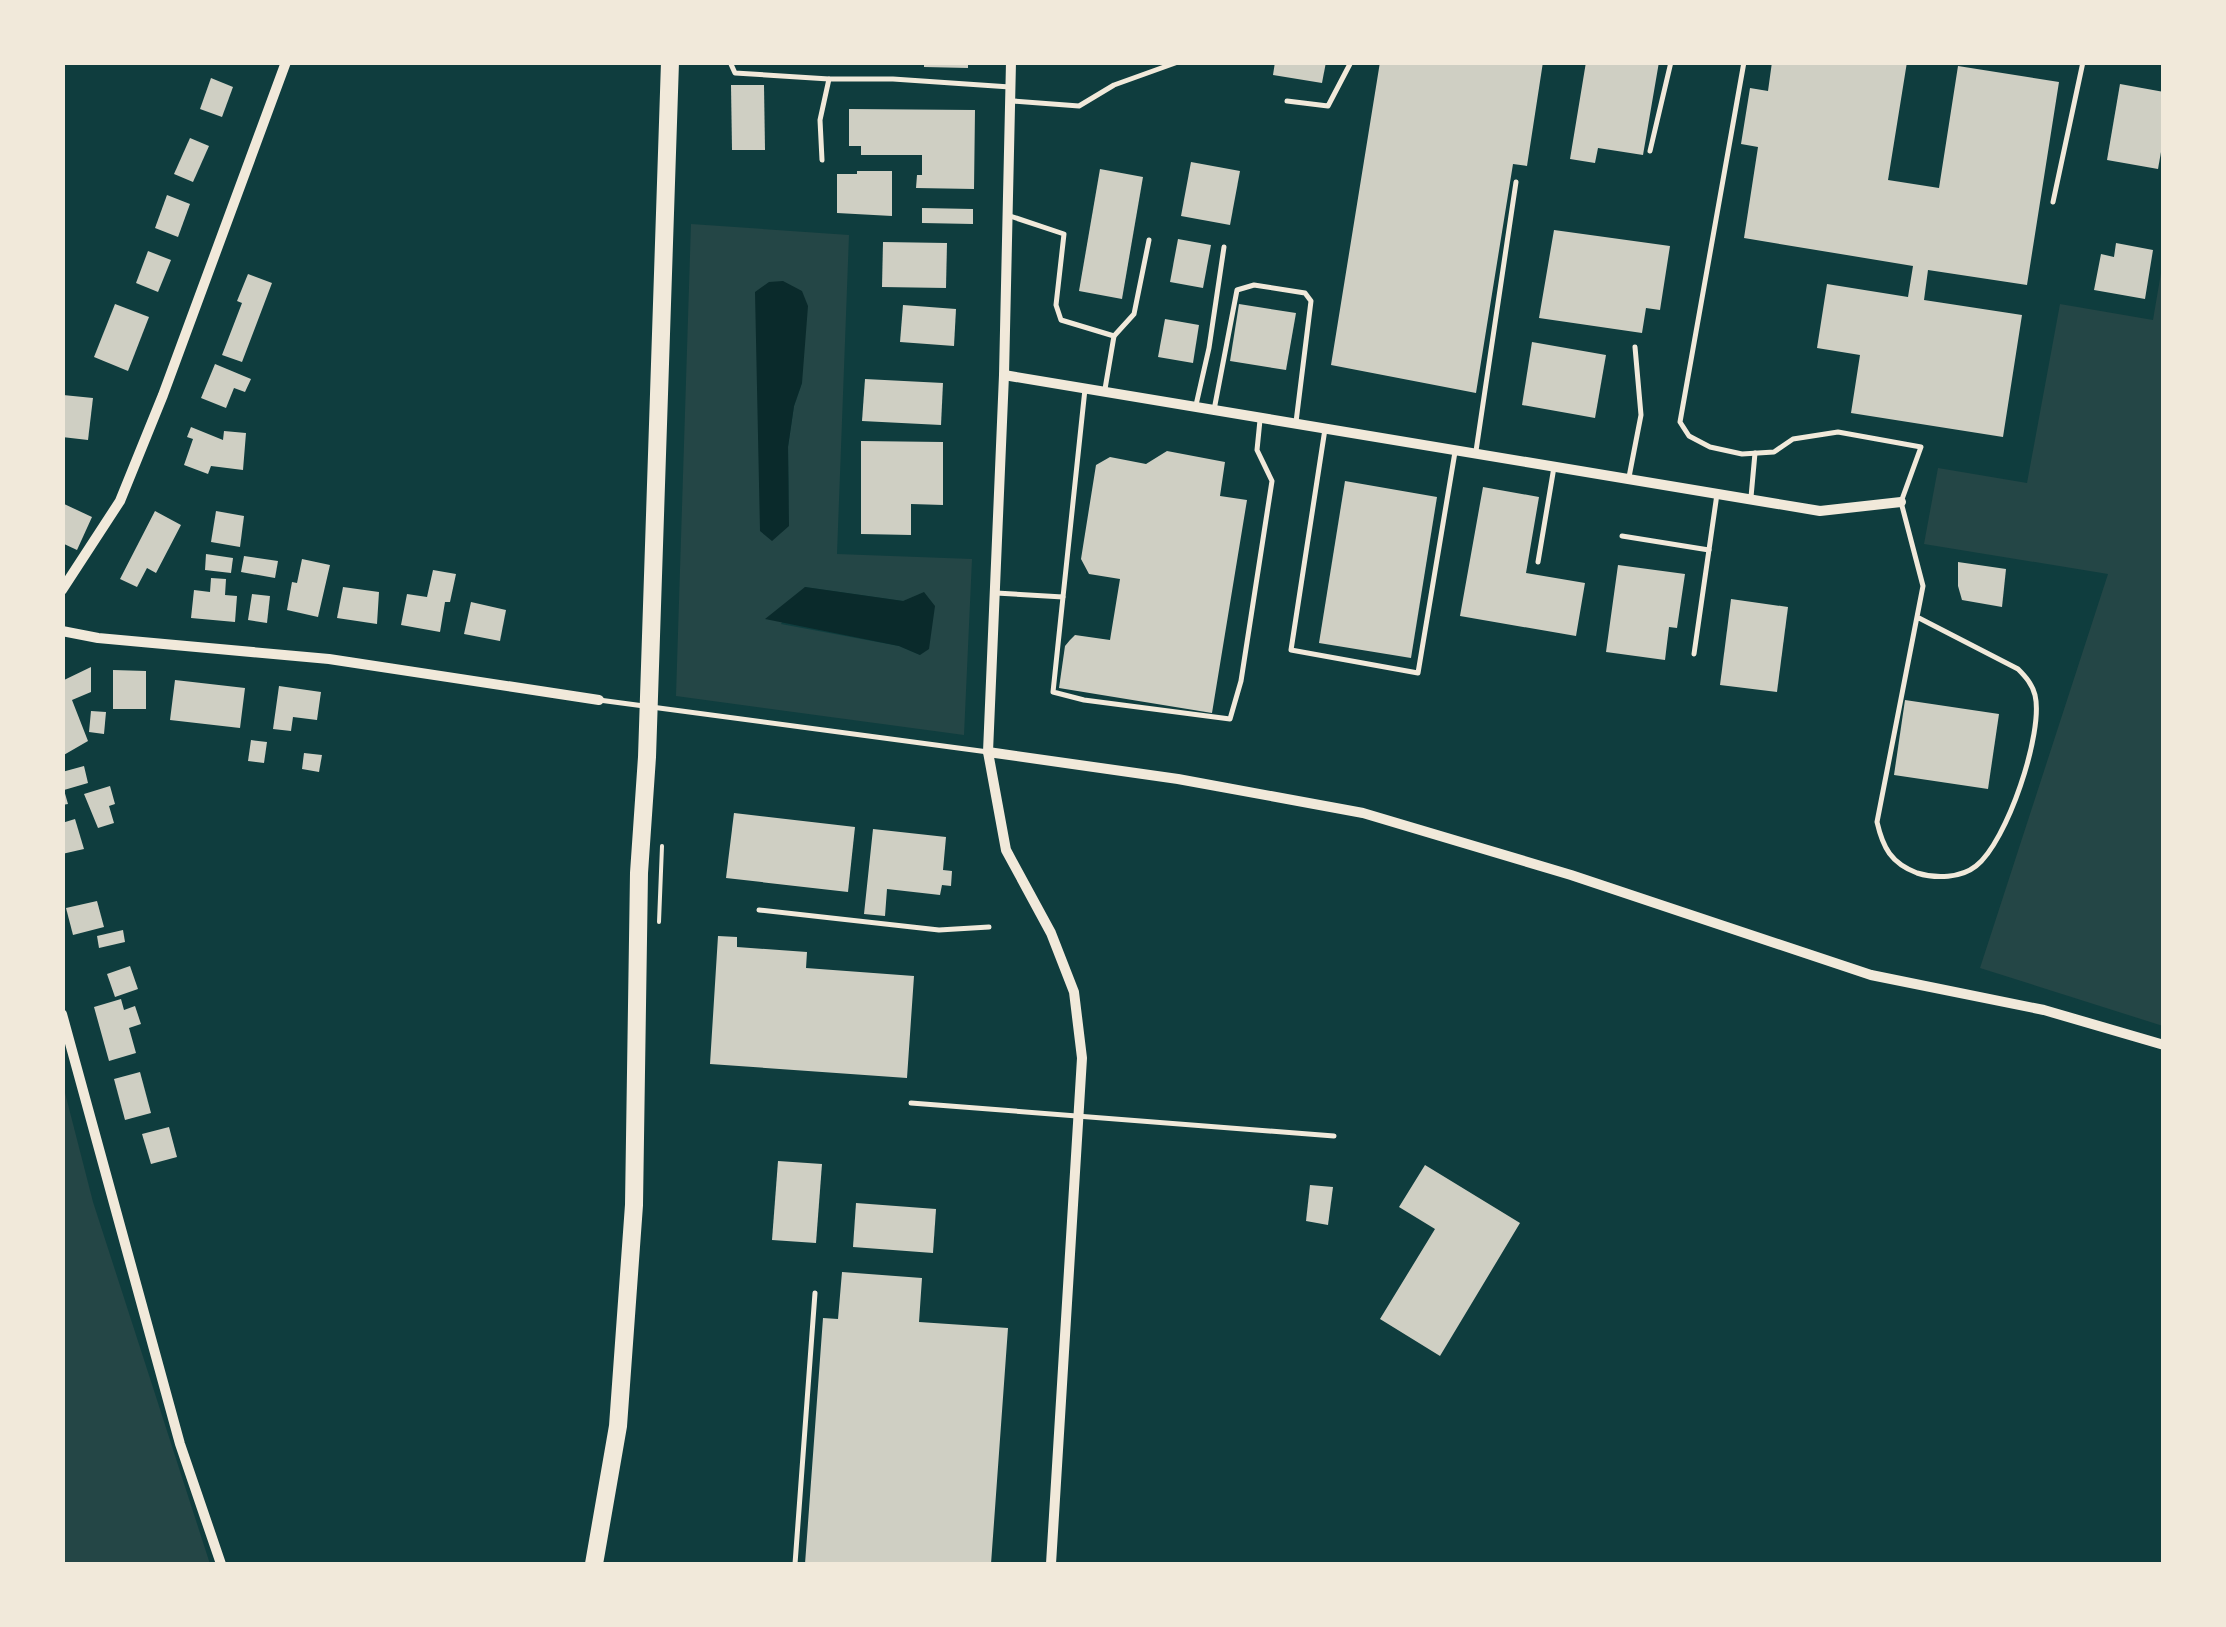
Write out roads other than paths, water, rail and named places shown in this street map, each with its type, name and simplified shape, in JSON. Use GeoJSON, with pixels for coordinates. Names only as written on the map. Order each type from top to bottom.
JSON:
{"type":"FeatureCollection","features":[{"type":"Feature","properties":{"kind":"main road"},"geometry":{"type":"LineString","coordinates":[[594,1564],[618,1426],[634,1205],[639,873],[647,756],[670,62]]}},
{"type":"Feature","properties":{"kind":"street"},"geometry":{"type":"LineString","coordinates":[[62,590],[120,502],[286,62]]}},
{"type":"Feature","properties":{"kind":"street"},"geometry":{"type":"LineString","coordinates":[[1011,62],[1004,375],[988,752],[1006,850],[1051,933],[1074,992],[1082,1058],[1052,1564]]}},
{"type":"Feature","properties":{"kind":"street"},"geometry":{"type":"LineString","coordinates":[[1004,375],[1820,512],[1902,502]]}},
{"type":"Feature","properties":{"kind":"street"},"geometry":{"type":"LineString","coordinates":[[62,631],[98,638],[329,659],[599,700]]}},
{"type":"Feature","properties":{"kind":"street"},"geometry":{"type":"LineString","coordinates":[[988,752],[1178,779],[1363,813],[1571,875],[1871,974],[2044,1010],[2164,1045]]}},
{"type":"Feature","properties":{"kind":"street"},"geometry":{"type":"LineString","coordinates":[[62,1014],[180,1444],[221,1564]]}},
{"type":"Feature","properties":{"kind":"lane"},"geometry":{"type":"LineString","coordinates":[[730,62],[736,73],[1010,87]]}},
{"type":"Feature","properties":{"kind":"lane"},"geometry":{"type":"LineString","coordinates":[[1010,100],[1079,106],[1114,85],[1178,62]]}},
{"type":"Feature","properties":{"kind":"lane"},"geometry":{"type":"LineString","coordinates":[[1287,101],[1328,106],[1351,62]]}},
{"type":"Feature","properties":{"kind":"lane"},"geometry":{"type":"LineString","coordinates":[[1650,151],[1671,62]]}},
{"type":"Feature","properties":{"kind":"lane"},"geometry":{"type":"LineString","coordinates":[[1744,62],[1680,422],[1690,436],[1710,446],[1756,453],[1774,452],[1793,439],[1838,432],[1921,446],[1902,502],[1923,586],[1877,822],[1882,842],[1895,861],[1924,875],[1949,876],[1973,869],[1999,836],[2024,770],[2036,703],[2034,691],[2018,669],[1917,617]]}},
{"type":"Feature","properties":{"kind":"lane"},"geometry":{"type":"LineString","coordinates":[[2053,202],[2083,62]]}},
{"type":"Feature","properties":{"kind":"lane"},"geometry":{"type":"LineString","coordinates":[[822,160],[820,120],[829,79]]}},
{"type":"Feature","properties":{"kind":"lane"},"geometry":{"type":"LineString","coordinates":[[1476,454],[1516,182]]}},
{"type":"Feature","properties":{"kind":"lane"},"geometry":{"type":"LineString","coordinates":[[1007,216],[1064,234],[1056,306],[1061,320],[1114,336]]}},
{"type":"Feature","properties":{"kind":"lane"},"geometry":{"type":"LineString","coordinates":[[1104,392],[1114,336],[1134,314],[1149,240]]}},
{"type":"Feature","properties":{"kind":"lane"},"geometry":{"type":"LineString","coordinates":[[1195,408],[1209,348],[1224,247]]}},
{"type":"Feature","properties":{"kind":"lane"},"geometry":{"type":"LineString","coordinates":[[1214,411],[1237,290],[1254,285],[1305,293],[1311,310],[1296,424]]}},
{"type":"Feature","properties":{"kind":"lane"},"geometry":{"type":"LineString","coordinates":[[1629,480],[1640,415],[1635,347]]}},
{"type":"Feature","properties":{"kind":"lane"},"geometry":{"type":"LineString","coordinates":[[1084,389],[1052,692],[1084,700],[1230,719],[1240,681],[1272,481],[1257,450],[1260,418]]}},
{"type":"Feature","properties":{"kind":"lane"},"geometry":{"type":"LineString","coordinates":[[1325,429],[1291,650],[1418,673],[1455,451]]}},
{"type":"Feature","properties":{"kind":"lane"},"geometry":{"type":"LineString","coordinates":[[1751,500],[1756,453]]}},
{"type":"Feature","properties":{"kind":"lane"},"geometry":{"type":"LineString","coordinates":[[1538,562],[1554,468]]}},
{"type":"Feature","properties":{"kind":"lane"},"geometry":{"type":"LineString","coordinates":[[1694,654],[1717,494]]}},
{"type":"Feature","properties":{"kind":"lane"},"geometry":{"type":"LineString","coordinates":[[1622,536],[1709,550]]}},
{"type":"Feature","properties":{"kind":"lane"},"geometry":{"type":"LineString","coordinates":[[994,593],[1063,597]]}},
{"type":"Feature","properties":{"kind":"lane"},"geometry":{"type":"LineString","coordinates":[[599,700],[988,752]]}},
{"type":"Feature","properties":{"kind":"lane"},"geometry":{"type":"LineString","coordinates":[[759,910],[938,930],[989,926]]}},
{"type":"Feature","properties":{"kind":"lane"},"geometry":{"type":"LineString","coordinates":[[911,1103],[1334,1136]]}},
{"type":"Feature","properties":{"kind":"lane"},"geometry":{"type":"LineString","coordinates":[[795,1564],[815,1293]]}}]}
